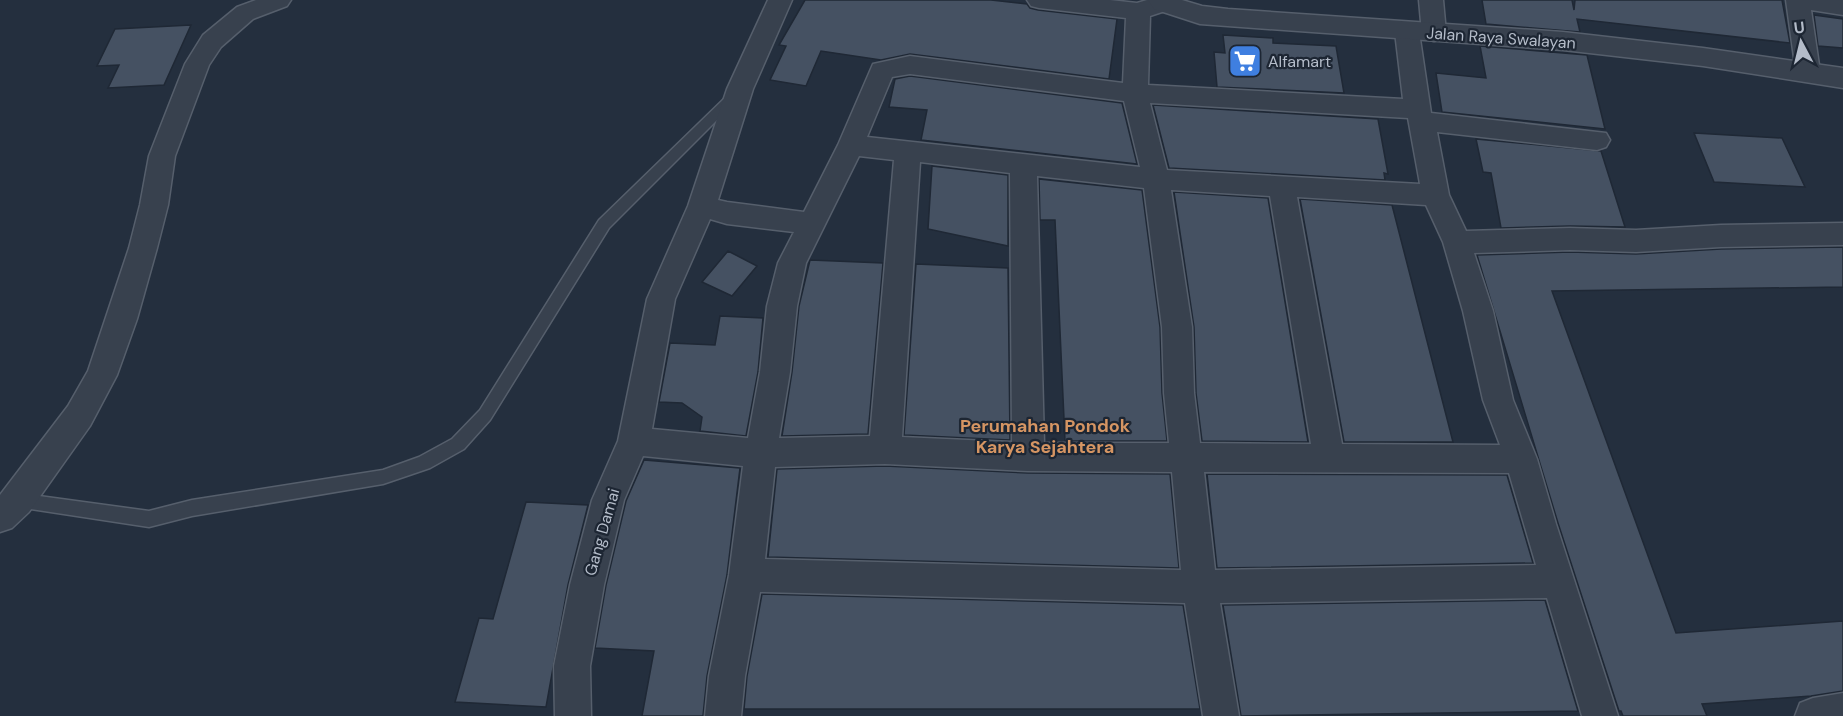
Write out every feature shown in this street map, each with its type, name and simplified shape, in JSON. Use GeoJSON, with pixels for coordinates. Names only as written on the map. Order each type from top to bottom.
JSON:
{"type":"FeatureCollection","features":[{"type":"Feature","properties":{"kind":"street"},"geometry":{"type":"LineString","coordinates":[[8,509],[79,416],[102,375],[119,329],[143,248],[154,205],[162,156],[197,64],[212,41],[245,13],[279,0]]}},
{"type":"Feature","properties":{"kind":"street","name":"Gang Damai"},"geometry":{"type":"LineString","coordinates":[[573,716],[572,666],[587,585],[608,500],[634,441],[661,299],[702,206],[740,89],[780,0]]}},
{"type":"Feature","properties":{"kind":"street"},"geometry":{"type":"LineString","coordinates":[[1039,0],[1154,5],[1135,93],[1156,179],[1177,327],[1179,393],[1185,458],[1200,588],[1221,716]]}},
{"type":"Feature","properties":{"kind":"street"},"geometry":{"type":"LineString","coordinates":[[1431,0],[1421,32],[1420,115],[1435,195],[1457,242],[1478,311],[1498,400],[1521,459],[1539,524],[1560,581],[1600,716]]}},
{"type":"Feature","properties":{"kind":"street"},"geometry":{"type":"LineString","coordinates":[[1808,72],[1798,0],[1843,7]]}},
{"type":"Feature","properties":{"kind":"street","name":"Jalan Raya Swalayan"},"geometry":{"type":"LineString","coordinates":[[1154,5],[1209,16],[1563,41],[1843,78]]}},
{"type":"Feature","properties":{"kind":"street"},"geometry":{"type":"LineString","coordinates":[[723,716],[727,676],[746,576],[782,306],[792,263],[851,145],[882,70],[910,65],[1135,93],[1420,115],[1597,140]]}},
{"type":"Feature","properties":{"kind":"street"},"geometry":{"type":"LineString","coordinates":[[851,145],[1156,179],[1435,195]]}},
{"type":"Feature","properties":{"kind":"street"},"geometry":{"type":"LineString","coordinates":[[885,450],[908,151]]}},
{"type":"Feature","properties":{"kind":"street"},"geometry":{"type":"LineString","coordinates":[[1023,165],[1028,458]]}},
{"type":"Feature","properties":{"kind":"street"},"geometry":{"type":"LineString","coordinates":[[1282,186],[1329,458]]}},
{"type":"Feature","properties":{"kind":"street"},"geometry":{"type":"LineString","coordinates":[[702,206],[726,213],[810,223]]}},
{"type":"Feature","properties":{"kind":"street"},"geometry":{"type":"LineString","coordinates":[[1457,242],[1570,239],[1636,241],[1721,236],[1843,234]]}},
{"type":"Feature","properties":{"kind":"street"},"geometry":{"type":"LineString","coordinates":[[634,441],[761,453],[885,450],[1028,458],[1521,459]]}},
{"type":"Feature","properties":{"kind":"street"},"geometry":{"type":"LineString","coordinates":[[746,576],[1200,588],[1560,581]]}},
{"type":"Feature","properties":{"kind":"street"},"geometry":{"type":"LineString","coordinates":[[1813,716],[1843,711]]}},
{"type":"Feature","properties":{"kind":"lane"},"geometry":{"type":"LineString","coordinates":[[8,509],[149,519],[192,508],[383,477],[424,463],[458,444],[485,415],[604,224],[740,89]]}},
{"type":"Feature","properties":{"kind":"building"},"geometry":{"type":"Polygon","coordinates":[[[805,0],[991,0],[1027,4],[1030,8],[1038,10],[1117,19],[1109,79],[910,54],[881,60],[821,51],[806,86],[770,80],[786,46],[779,45],[805,0]]]}},
{"type":"Feature","properties":{"kind":"building"},"geometry":{"type":"Polygon","coordinates":[[[1482,0],[1572,0],[1574,10],[1575,0],[1782,0],[1790,43],[1577,19],[1580,32],[1486,24],[1482,0]]]}},
{"type":"Feature","properties":{"kind":"building"},"geometry":{"type":"Polygon","coordinates":[[[1814,15],[1843,19],[1843,48],[1818,46],[1814,15]]]}},
{"type":"Feature","properties":{"kind":"building"},"geometry":{"type":"Polygon","coordinates":[[[191,25],[164,85],[108,88],[119,65],[97,66],[115,29],[191,25]]]}},
{"type":"Feature","properties":{"kind":"building"},"geometry":{"type":"Polygon","coordinates":[[[1223,35],[1273,38],[1273,43],[1336,46],[1344,93],[1217,87],[1214,52],[1225,53],[1223,35]]]}},
{"type":"Feature","properties":{"kind":"building"},"geometry":{"type":"Polygon","coordinates":[[[1480,46],[1587,55],[1605,129],[1442,112],[1436,73],[1486,78],[1480,46]]]}},
{"type":"Feature","properties":{"kind":"building"},"geometry":{"type":"Polygon","coordinates":[[[910,76],[1122,103],[1137,164],[921,140],[927,110],[889,107],[895,79],[910,76]]]}},
{"type":"Feature","properties":{"kind":"building"},"geometry":{"type":"Polygon","coordinates":[[[1153,105],[1378,119],[1388,174],[1384,173],[1385,180],[1169,168],[1153,105]]]}},
{"type":"Feature","properties":{"kind":"building"},"geometry":{"type":"Polygon","coordinates":[[[1694,133],[1782,138],[1805,187],[1714,182],[1694,133]]]}},
{"type":"Feature","properties":{"kind":"building"},"geometry":{"type":"Polygon","coordinates":[[[1476,139],[1601,151],[1625,227],[1501,228],[1491,173],[1483,172],[1476,139]]]}},
{"type":"Feature","properties":{"kind":"building"},"geometry":{"type":"Polygon","coordinates":[[[932,166],[1008,175],[1008,246],[928,229],[932,166]]]}},
{"type":"Feature","properties":{"kind":"building"},"geometry":{"type":"Polygon","coordinates":[[[1039,179],[1142,190],[1160,327],[1162,393],[1167,441],[1065,441],[1055,220],[1040,220],[1039,179]]]}},
{"type":"Feature","properties":{"kind":"building"},"geometry":{"type":"Polygon","coordinates":[[[1174,192],[1268,198],[1308,442],[1202,441],[1196,393],[1194,327],[1174,192]]]}},
{"type":"Feature","properties":{"kind":"building"},"geometry":{"type":"Polygon","coordinates":[[[1300,199],[1392,205],[1453,442],[1344,442],[1300,199]]]}},
{"type":"Feature","properties":{"kind":"building"},"geometry":{"type":"Polygon","coordinates":[[[1843,247],[1843,287],[1552,291],[1676,633],[1843,621],[1843,691],[1811,696],[1702,704],[1707,716],[1623,716],[1619,711],[1558,523],[1477,255],[1570,252],[1636,254],[1721,249],[1843,247]]]}},
{"type":"Feature","properties":{"kind":"building"},"geometry":{"type":"Polygon","coordinates":[[[728,251],[757,266],[732,296],[702,282],[728,251]]]}},
{"type":"Feature","properties":{"kind":"building"},"geometry":{"type":"Polygon","coordinates":[[[810,260],[883,263],[868,434],[782,436],[799,306],[810,260]]]}},
{"type":"Feature","properties":{"kind":"building"},"geometry":{"type":"Polygon","coordinates":[[[916,264],[1008,268],[1010,440],[904,435],[916,264]]]}},
{"type":"Feature","properties":{"kind":"building"},"geometry":{"type":"Polygon","coordinates":[[[720,316],[763,318],[758,372],[746,436],[700,431],[702,417],[682,403],[659,402],[670,343],[715,345],[720,316]]]}},
{"type":"Feature","properties":{"kind":"building"},"geometry":{"type":"Polygon","coordinates":[[[644,460],[740,468],[727,575],[707,676],[703,716],[642,716],[654,651],[595,648],[606,585],[626,501],[644,460]]]}},
{"type":"Feature","properties":{"kind":"building"},"geometry":{"type":"Polygon","coordinates":[[[885,466],[1028,473],[1170,474],[1179,568],[768,557],[777,469],[885,466]]]}},
{"type":"Feature","properties":{"kind":"building"},"geometry":{"type":"Polygon","coordinates":[[[1207,474],[1507,475],[1533,563],[1217,568],[1207,474]]]}},
{"type":"Feature","properties":{"kind":"building"},"geometry":{"type":"Polygon","coordinates":[[[526,502],[588,505],[568,585],[546,707],[455,702],[479,618],[493,619],[526,502]]]}},
{"type":"Feature","properties":{"kind":"building"},"geometry":{"type":"Polygon","coordinates":[[[762,594],[1183,605],[1200,709],[744,709],[747,676],[762,594]]]}},
{"type":"Feature","properties":{"kind":"building"},"geometry":{"type":"Polygon","coordinates":[[[1545,600],[1578,711],[1241,716],[1223,605],[1545,600]]]}},
{"type":"Feature","properties":{"kind":"place","name":"Alfamart"},"geometry":{"type":"Point","coordinates":[1245,61]}},
{"type":"Feature","properties":{"kind":"district","name":"Perumahan Pondok Karya Sejahtera"},"geometry":{"type":"Point","coordinates":[1045,436]}}]}
